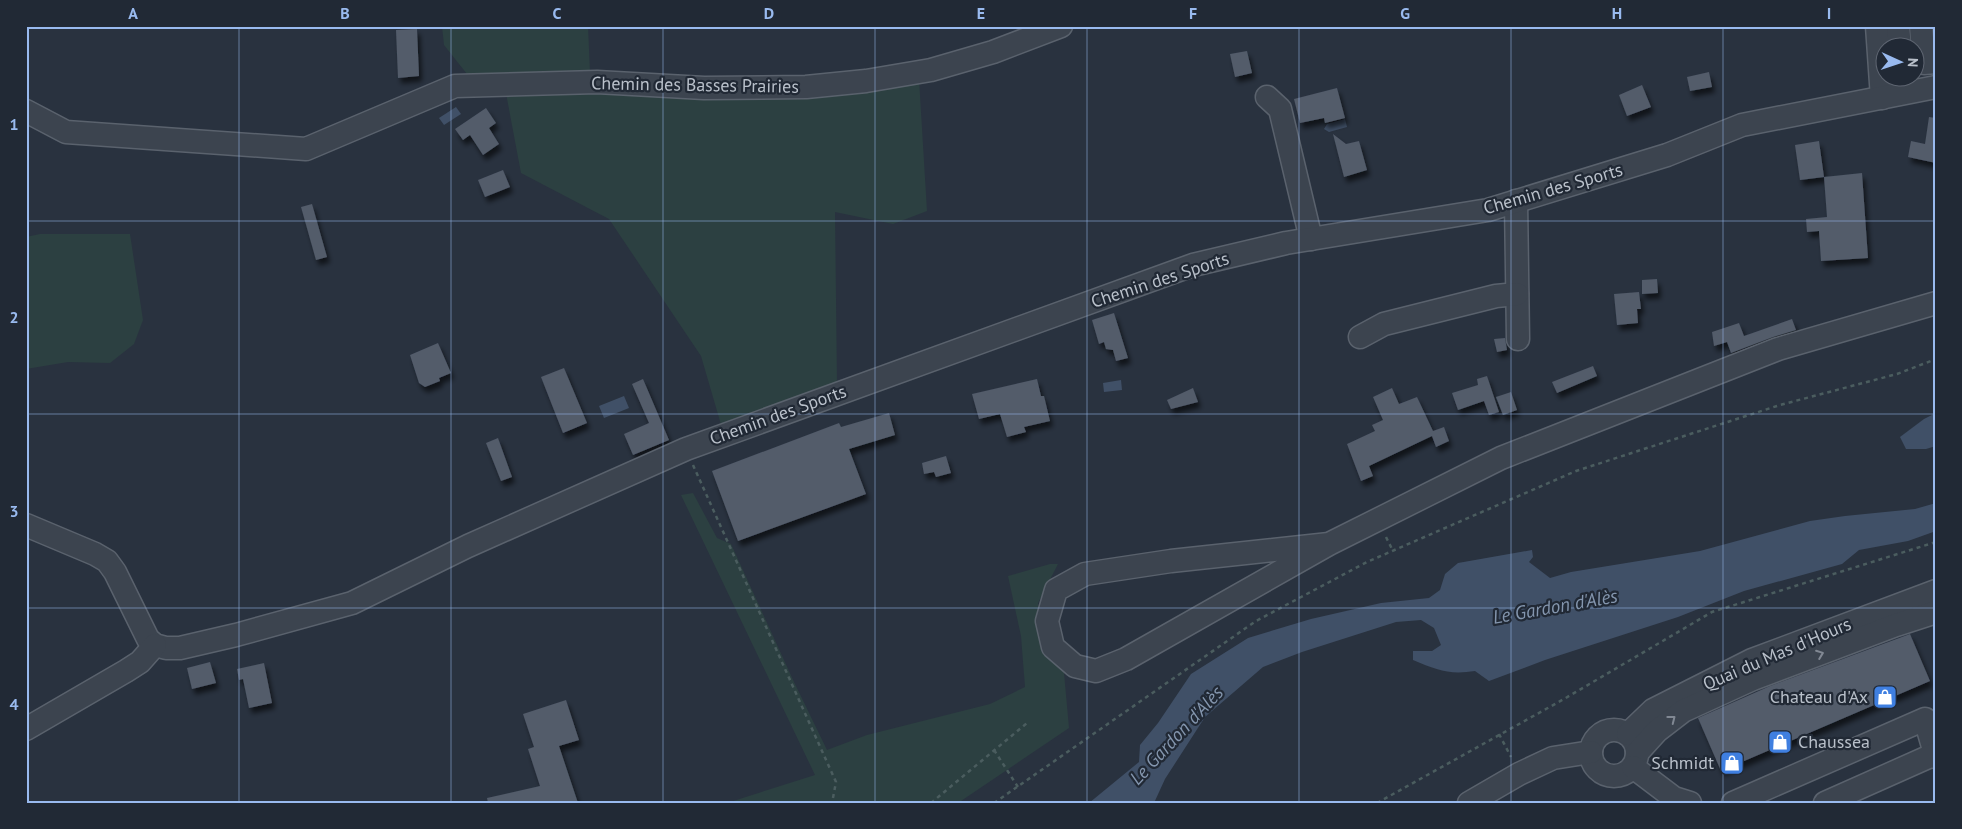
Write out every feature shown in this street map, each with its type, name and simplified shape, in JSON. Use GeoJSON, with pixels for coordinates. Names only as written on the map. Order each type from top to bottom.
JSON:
{"type":"FeatureCollection","features":[{"type":"Feature","properties":{"kind":"street","name":"Chemin des Basses Prairies"},"geometry":{"type":"LineString","coordinates":[[26,110],[66,132],[306,149],[456,86],[502,83],[597,82],[704,88],[806,87],[866,81],[931,70],[993,52],[1060,26]]}},
{"type":"Feature","properties":{"kind":"street"},"geometry":{"type":"LineString","coordinates":[[1899,32],[1925,63]]}},
{"type":"Feature","properties":{"kind":"street","name":"Chemin des Sports"},"geometry":{"type":"LineString","coordinates":[[155,645],[166,648],[180,648],[236,635],[352,603],[468,546],[686,449],[1193,265],[1311,239],[1488,210],[1667,155],[1742,125],[1895,88]]}},
{"type":"Feature","properties":{"kind":"street"},"geometry":{"type":"LineString","coordinates":[[1266,97],[1280,109],[1311,239]]}},
{"type":"Feature","properties":{"kind":"street"},"geometry":{"type":"LineString","coordinates":[[1516,201],[1518,339]]}},
{"type":"Feature","properties":{"kind":"street"},"geometry":{"type":"LineString","coordinates":[[1360,337],[1384,324],[1496,296],[1517,294]]}},
{"type":"Feature","properties":{"kind":"street"},"geometry":{"type":"LineString","coordinates":[[1329,544],[1171,561],[1084,574],[1056,590],[1047,621],[1053,648],[1075,666],[1096,671],[1126,658],[1329,544],[1501,458],[1778,349],[1936,303]]}},
{"type":"Feature","properties":{"kind":"street"},"geometry":{"type":"LineString","coordinates":[[26,525],[95,554],[107,561],[115,572],[148,639],[155,645],[140,662],[26,729]]}},
{"type":"Feature","properties":{"kind":"street","name":"Quai du Mas d'Hours"},"geometry":{"type":"LineString","coordinates":[[1633,751],[1652,710],[1752,660],[1936,591]]}},
{"type":"Feature","properties":{"kind":"street"},"geometry":{"type":"LineString","coordinates":[[1690,803],[1674,798],[1633,751],[1614,730],[1601,734],[1596,739],[1591,752],[1595,766],[1607,775],[1621,775],[1633,751],[1684,711],[1753,679],[1896,625],[1936,612]]}},
{"type":"Feature","properties":{"kind":"street"},"geometry":{"type":"LineString","coordinates":[[1733,803],[1925,719],[1935,756],[1825,803]]}},
{"type":"Feature","properties":{"kind":"street"},"geometry":{"type":"LineString","coordinates":[[1469,803],[1519,774],[1553,758],[1591,752]]}},
{"type":"Feature","properties":{"kind":"path"},"geometry":{"type":"LineString","coordinates":[[994,803],[1256,621],[1367,562],[1576,471],[1780,405],[1897,374],[1936,359]]}},
{"type":"Feature","properties":{"kind":"path"},"geometry":{"type":"LineString","coordinates":[[686,449],[836,782],[832,803]]}},
{"type":"Feature","properties":{"kind":"path"},"geometry":{"type":"LineString","coordinates":[[1377,803],[1499,734],[1564,700],[1712,612],[1936,542]]}},
{"type":"Feature","properties":{"kind":"path"},"geometry":{"type":"LineString","coordinates":[[931,803],[1027,723]]}},
{"type":"Feature","properties":{"kind":"path"},"geometry":{"type":"LineString","coordinates":[[1499,734],[1519,774]]}},
{"type":"Feature","properties":{"kind":"path"},"geometry":{"type":"LineString","coordinates":[[994,750],[1018,787]]}},
{"type":"Feature","properties":{"kind":"green space"},"geometry":{"type":"Polygon","coordinates":[[[442,26],[588,26],[590,73],[467,74],[444,45],[442,26]]]}},
{"type":"Feature","properties":{"kind":"green space"},"geometry":{"type":"Polygon","coordinates":[[[919,79],[927,211],[893,224],[835,212],[837,385],[722,428],[701,356],[609,219],[521,173],[505,88],[919,79]]]}},
{"type":"Feature","properties":{"kind":"green space"},"geometry":{"type":"Polygon","coordinates":[[[40,234],[130,234],[143,320],[134,344],[110,363],[68,362],[26,369],[26,237],[40,234]]]}},
{"type":"Feature","properties":{"kind":"green space"},"geometry":{"type":"Polygon","coordinates":[[[693,493],[717,538],[731,544],[827,750],[867,735],[990,704],[1025,687],[1021,636],[1008,576],[1050,564],[1058,564],[1038,603],[1040,636],[1051,657],[1064,673],[1069,728],[958,803],[727,803],[815,775],[681,495],[693,493]]]}},
{"type":"Feature","properties":{"kind":"water"},"geometry":{"type":"Polygon","coordinates":[[[456,107],[461,114],[444,125],[439,118],[456,107]]]}},
{"type":"Feature","properties":{"kind":"water"},"geometry":{"type":"Polygon","coordinates":[[[1345,119],[1347,127],[1329,132],[1324,129],[1327,124],[1345,119]]]}},
{"type":"Feature","properties":{"kind":"water"},"geometry":{"type":"Polygon","coordinates":[[[1121,380],[1122,390],[1104,392],[1103,383],[1121,380]]]}},
{"type":"Feature","properties":{"kind":"water"},"geometry":{"type":"Polygon","coordinates":[[[624,396],[629,408],[604,418],[599,406],[624,396]]]}},
{"type":"Feature","properties":{"kind":"water"},"geometry":{"type":"Polygon","coordinates":[[[1936,413],[1936,446],[1926,449],[1906,449],[1900,437],[1924,419],[1936,413]]]}},
{"type":"Feature","properties":{"kind":"water","name":"Le Gardon d'Alès"},"geometry":{"type":"Polygon","coordinates":[[[1936,503],[1936,531],[1908,541],[1859,550],[1842,564],[1744,591],[1678,617],[1545,660],[1489,681],[1475,671],[1443,671],[1413,660],[1413,651],[1432,651],[1441,645],[1434,628],[1421,620],[1396,622],[1302,652],[1263,667],[1205,717],[1165,779],[1154,803],[1089,803],[1139,762],[1140,745],[1158,723],[1191,674],[1248,638],[1311,619],[1381,603],[1429,598],[1440,590],[1445,574],[1458,563],[1532,550],[1533,557],[1529,562],[1550,578],[1571,572],[1700,551],[1810,521],[1915,509],[1936,503]]]}},
{"type":"Feature","properties":{"kind":"building"},"geometry":{"type":"Polygon","coordinates":[[[417,29],[419,76],[398,78],[396,30],[417,29]]]}},
{"type":"Feature","properties":{"kind":"building"},"geometry":{"type":"Polygon","coordinates":[[[1247,51],[1252,73],[1235,77],[1230,54],[1247,51]]]}},
{"type":"Feature","properties":{"kind":"building"},"geometry":{"type":"Polygon","coordinates":[[[1709,72],[1712,87],[1690,91],[1687,77],[1709,72]]]}},
{"type":"Feature","properties":{"kind":"building"},"geometry":{"type":"Polygon","coordinates":[[[1642,85],[1651,107],[1627,116],[1619,95],[1642,85]]]}},
{"type":"Feature","properties":{"kind":"building"},"geometry":{"type":"Polygon","coordinates":[[[1337,88],[1345,118],[1325,123],[1324,118],[1300,123],[1294,99],[1337,88]]]}},
{"type":"Feature","properties":{"kind":"building"},"geometry":{"type":"Polygon","coordinates":[[[486,108],[496,123],[489,128],[499,144],[483,155],[470,135],[463,140],[455,129],[486,108]]]}},
{"type":"Feature","properties":{"kind":"building"},"geometry":{"type":"Polygon","coordinates":[[[1929,117],[1936,118],[1936,163],[1908,157],[1911,141],[1925,144],[1929,117]]]}},
{"type":"Feature","properties":{"kind":"building"},"geometry":{"type":"Polygon","coordinates":[[[1333,134],[1346,144],[1359,141],[1367,170],[1344,177],[1333,134]]]}},
{"type":"Feature","properties":{"kind":"building"},"geometry":{"type":"Polygon","coordinates":[[[1819,141],[1824,177],[1800,180],[1795,145],[1819,141]]]}},
{"type":"Feature","properties":{"kind":"building"},"geometry":{"type":"Polygon","coordinates":[[[503,170],[510,187],[485,197],[478,180],[503,170]]]}},
{"type":"Feature","properties":{"kind":"building"},"geometry":{"type":"Polygon","coordinates":[[[1862,173],[1868,258],[1821,261],[1819,231],[1807,232],[1806,219],[1827,217],[1824,177],[1862,173]]]}},
{"type":"Feature","properties":{"kind":"building"},"geometry":{"type":"Polygon","coordinates":[[[312,204],[327,257],[316,260],[301,207],[312,204]]]}},
{"type":"Feature","properties":{"kind":"building"},"geometry":{"type":"Polygon","coordinates":[[[1657,279],[1658,293],[1642,294],[1642,280],[1657,279]]]}},
{"type":"Feature","properties":{"kind":"building"},"geometry":{"type":"Polygon","coordinates":[[[1639,292],[1641,309],[1637,309],[1638,323],[1617,325],[1614,294],[1639,292]]]}},
{"type":"Feature","properties":{"kind":"building"},"geometry":{"type":"Polygon","coordinates":[[[1114,313],[1128,358],[1116,361],[1113,350],[1106,349],[1104,342],[1099,344],[1092,320],[1114,313]]]}},
{"type":"Feature","properties":{"kind":"building"},"geometry":{"type":"Polygon","coordinates":[[[1792,319],[1796,330],[1731,353],[1727,342],[1714,346],[1712,332],[1739,323],[1744,336],[1792,319]]]}},
{"type":"Feature","properties":{"kind":"building"},"geometry":{"type":"Polygon","coordinates":[[[1505,338],[1507,350],[1497,352],[1494,339],[1505,338]]]}},
{"type":"Feature","properties":{"kind":"building"},"geometry":{"type":"Polygon","coordinates":[[[438,343],[451,373],[439,378],[440,381],[425,387],[419,383],[410,355],[438,343]]]}},
{"type":"Feature","properties":{"kind":"building"},"geometry":{"type":"Polygon","coordinates":[[[1593,366],[1597,376],[1557,393],[1552,382],[1593,366]]]}},
{"type":"Feature","properties":{"kind":"building"},"geometry":{"type":"Polygon","coordinates":[[[564,368],[587,423],[563,433],[541,377],[564,368]]]}},
{"type":"Feature","properties":{"kind":"building"},"geometry":{"type":"Polygon","coordinates":[[[1487,376],[1499,412],[1489,415],[1484,401],[1458,410],[1452,393],[1478,385],[1477,379],[1487,376]]]}},
{"type":"Feature","properties":{"kind":"building"},"geometry":{"type":"Polygon","coordinates":[[[643,379],[669,440],[633,455],[624,434],[649,423],[632,384],[643,379]]]}},
{"type":"Feature","properties":{"kind":"building"},"geometry":{"type":"Polygon","coordinates":[[[1037,379],[1041,396],[1044,396],[1050,421],[1024,427],[1026,432],[1007,437],[1000,414],[979,419],[972,394],[1037,379]]]}},
{"type":"Feature","properties":{"kind":"building"},"geometry":{"type":"Polygon","coordinates":[[[1193,388],[1198,402],[1171,409],[1167,400],[1193,388]]]}},
{"type":"Feature","properties":{"kind":"building"},"geometry":{"type":"Polygon","coordinates":[[[1392,388],[1399,404],[1417,397],[1433,431],[1444,427],[1449,441],[1436,447],[1432,436],[1369,466],[1373,476],[1361,481],[1347,444],[1375,431],[1372,425],[1383,420],[1373,397],[1392,388]]]}},
{"type":"Feature","properties":{"kind":"building"},"geometry":{"type":"Polygon","coordinates":[[[1511,392],[1517,410],[1503,415],[1496,397],[1511,392]]]}},
{"type":"Feature","properties":{"kind":"building"},"geometry":{"type":"Polygon","coordinates":[[[889,413],[895,435],[849,449],[866,494],[738,541],[712,471],[839,423],[841,427],[889,413]]]}},
{"type":"Feature","properties":{"kind":"building"},"geometry":{"type":"Polygon","coordinates":[[[498,438],[512,477],[501,481],[486,443],[498,438]]]}},
{"type":"Feature","properties":{"kind":"building"},"geometry":{"type":"Polygon","coordinates":[[[946,456],[951,473],[936,477],[934,472],[924,474],[922,463],[946,456]]]}},
{"type":"Feature","properties":{"kind":"building"},"geometry":{"type":"Polygon","coordinates":[[[1910,634],[1930,681],[1721,771],[1698,718],[1770,686],[1910,634]]]}},
{"type":"Feature","properties":{"kind":"building"},"geometry":{"type":"Polygon","coordinates":[[[210,662],[216,683],[192,689],[187,668],[210,662]]]}},
{"type":"Feature","properties":{"kind":"building"},"geometry":{"type":"Polygon","coordinates":[[[264,663],[272,703],[249,708],[243,679],[239,680],[237,669],[264,663]]]}},
{"type":"Feature","properties":{"kind":"building"},"geometry":{"type":"Polygon","coordinates":[[[566,700],[579,740],[559,746],[578,803],[488,803],[487,798],[540,786],[528,749],[534,747],[523,714],[566,700]]]}},
{"type":"Feature","properties":{"kind":"place","name":"Chateau d'Ax"},"geometry":{"type":"Point","coordinates":[1885,697]}},
{"type":"Feature","properties":{"kind":"place","name":"Chaussea"},"geometry":{"type":"Point","coordinates":[1780,742]}},
{"type":"Feature","properties":{"kind":"place","name":"Schmidt"},"geometry":{"type":"Point","coordinates":[1732,763]}}]}
